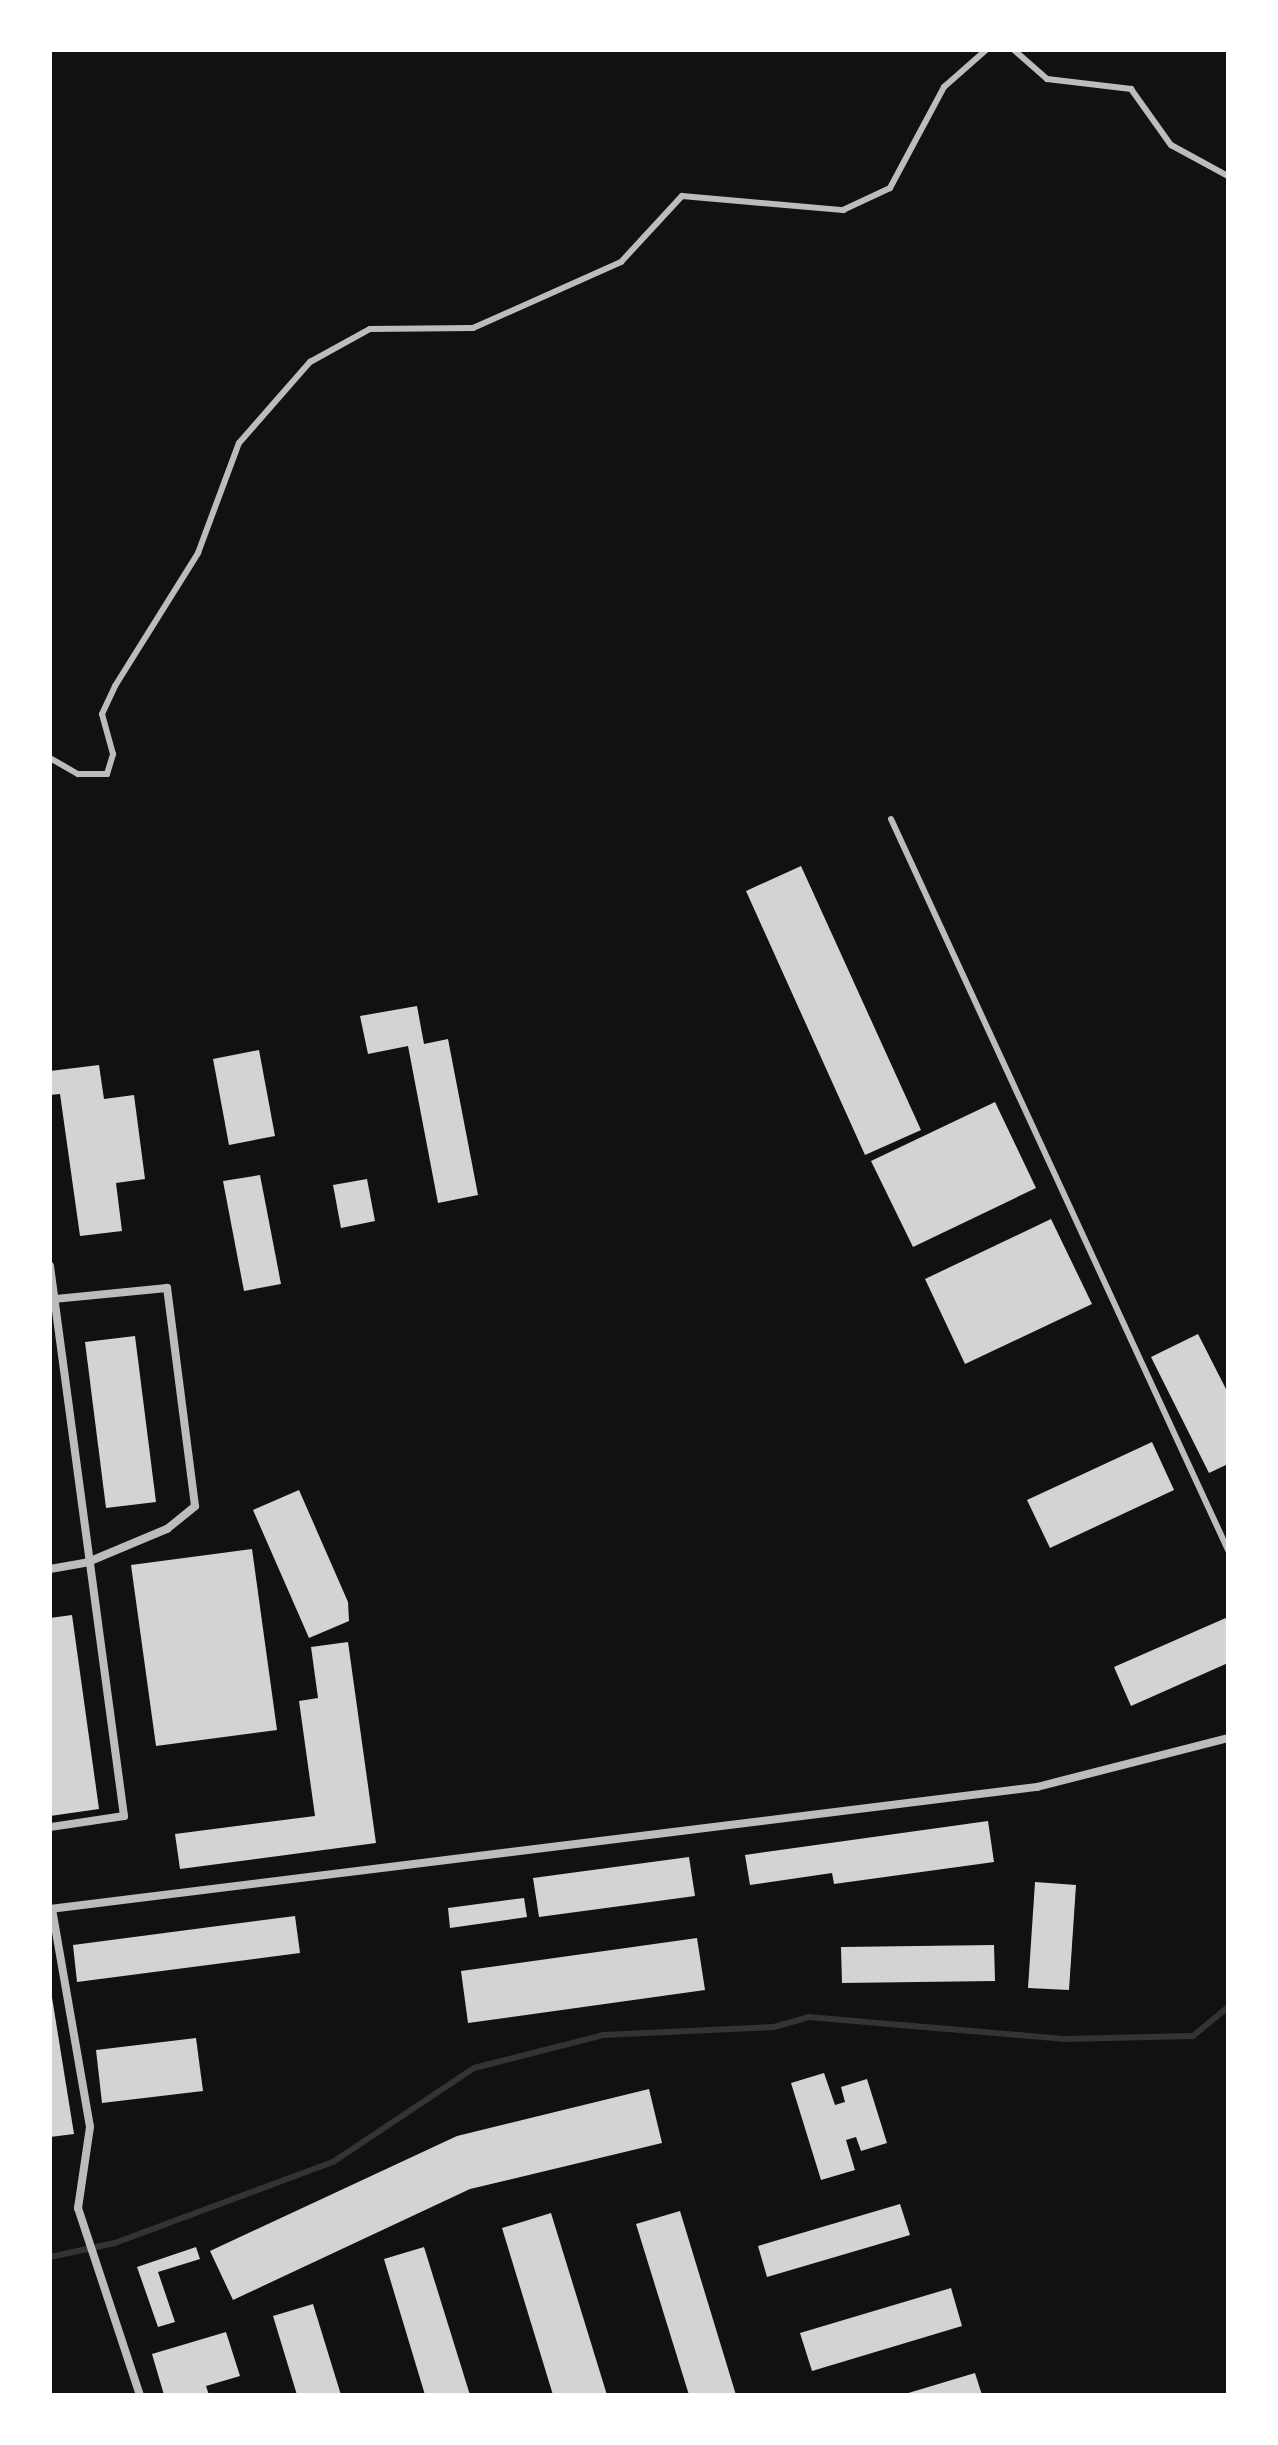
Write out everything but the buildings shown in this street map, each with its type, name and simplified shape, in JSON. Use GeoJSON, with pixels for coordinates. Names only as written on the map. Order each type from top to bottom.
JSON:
{"type":"FeatureCollection","features":[{"type":"Feature","properties":{"kind":"street"},"geometry":{"type":"LineString","coordinates":[[50,1266],[124,1816],[50,1827]]}},
{"type":"Feature","properties":{"kind":"street"},"geometry":{"type":"LineString","coordinates":[[50,1569],[88,1562],[167,1529],[195,1506],[167,1288],[54,1299]]}},
{"type":"Feature","properties":{"kind":"street"},"geometry":{"type":"LineString","coordinates":[[140,2395],[78,2208],[90,2127],[51,1909],[1037,1787],[1228,1738]]}},
{"type":"Feature","properties":{"kind":"lane"},"geometry":{"type":"LineString","coordinates":[[50,758],[78,774],[107,774],[113,754],[102,714],[115,686],[198,553],[239,443],[310,362],[370,329],[473,328],[621,262],[682,196],[843,210],[890,188],[944,87],[986,50]]}},
{"type":"Feature","properties":{"kind":"lane"},"geometry":{"type":"LineString","coordinates":[[1014,50],[1047,79],[1131,89],[1171,145],[1228,176]]}},
{"type":"Feature","properties":{"kind":"lane"},"geometry":{"type":"LineString","coordinates":[[891,819],[1228,1550]]}},
{"type":"Feature","properties":{"kind":"waterway"},"geometry":{"type":"LineString","coordinates":[[50,2257],[115,2243],[333,2162],[474,2068],[603,2035],[774,2027],[808,2017],[1063,2039],[1193,2036],[1228,2007]]}}]}
